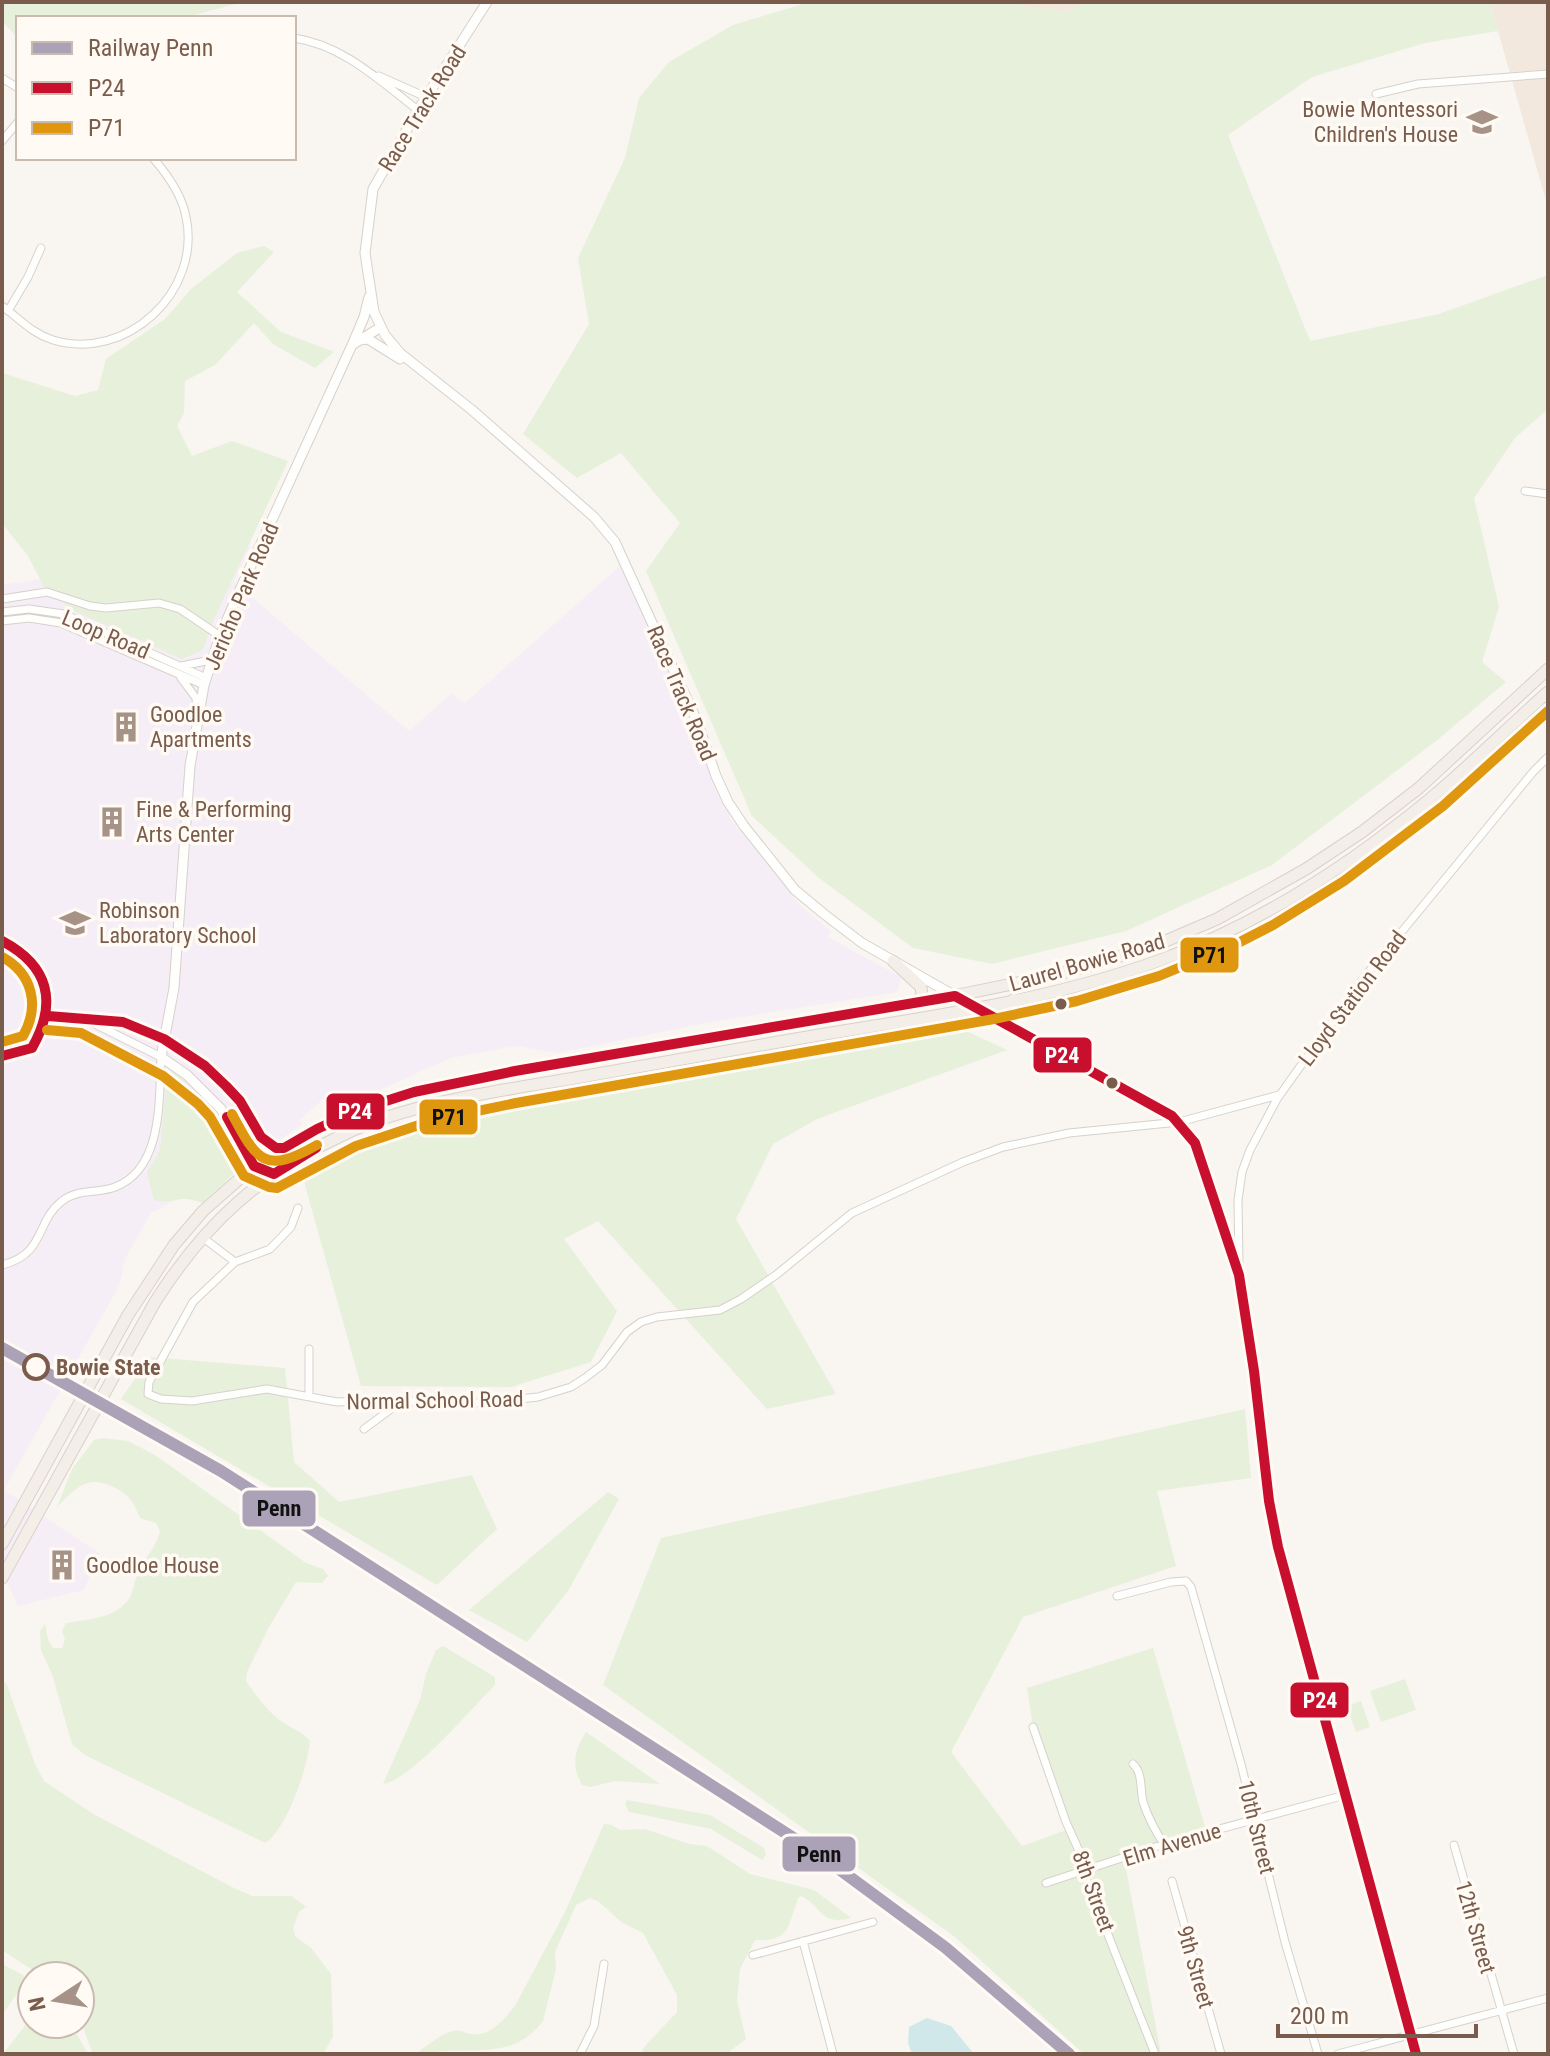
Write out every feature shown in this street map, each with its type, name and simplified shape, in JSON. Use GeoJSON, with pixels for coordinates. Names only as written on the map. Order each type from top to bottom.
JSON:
{"type":"FeatureCollection","features":[{"type":"Feature","properties":{"kind":"main road","name":"Laurel Bowie Road"},"geometry":{"type":"LineString","coordinates":[[2,1544],[144,1288],[174,1245],[203,1211],[254,1166],[284,1148],[339,1118],[414,1092],[515,1071],[955,996],[1113,959],[1187,933],[1306,869],[1362,832],[1419,788],[1548,669]]}},
{"type":"Feature","properties":{"kind":"main road","name":"Laurel Bowie Road"},"geometry":{"type":"LineString","coordinates":[[5,1572],[155,1302],[201,1236],[239,1200],[274,1174],[350,1131],[408,1112],[522,1088],[976,1008],[1087,983],[1154,963],[1222,935],[1329,875],[1433,796],[1548,692]]}},
{"type":"Feature","properties":{"kind":"main road"},"geometry":{"type":"LineString","coordinates":[[893,961],[921,987],[922,996],[914,1004]]}},
{"type":"Feature","properties":{"kind":"main road","name":"Race Track Road"},"geometry":{"type":"LineString","coordinates":[[955,996],[1179,1122],[1195,1143],[1239,1275],[1275,1533],[1416,2054]]}},
{"type":"Feature","properties":{"kind":"main road"},"geometry":{"type":"LineString","coordinates":[[1013,1000],[1008,1011],[1009,1020],[1016,1030]]}},
{"type":"Feature","properties":{"kind":"main road"},"geometry":{"type":"LineString","coordinates":[[261,1137],[271,1146],[284,1148]]}},
{"type":"Feature","properties":{"kind":"street","name":"Race Track Road"},"geometry":{"type":"LineString","coordinates":[[487,2],[418,110],[373,189],[366,241],[369,285],[374,312],[381,327],[391,344],[472,410],[607,530],[623,557],[697,721],[728,802],[795,890],[847,932],[955,996]]}},
{"type":"Feature","properties":{"kind":"street"},"geometry":{"type":"LineString","coordinates":[[296,39],[330,48],[369,72],[418,110]]}},
{"type":"Feature","properties":{"kind":"street"},"geometry":{"type":"LineString","coordinates":[[369,72],[426,97]]}},
{"type":"Feature","properties":{"kind":"street"},"geometry":{"type":"LineString","coordinates":[[1376,94],[1448,81],[1548,74]]}},
{"type":"Feature","properties":{"kind":"street"},"geometry":{"type":"LineString","coordinates":[[2,141],[16,124]]}},
{"type":"Feature","properties":{"kind":"street"},"geometry":{"type":"LineString","coordinates":[[41,248],[28,277],[5,308],[36,334],[75,344],[101,342],[134,331],[163,305],[174,290],[187,242],[182,201],[154,160]]}},
{"type":"Feature","properties":{"kind":"street","name":"Jericho Park Road"},"geometry":{"type":"LineString","coordinates":[[2,1265],[18,1260],[29,1252],[63,1200],[82,1191],[116,1187],[139,1170],[150,1151],[154,1139],[161,1057],[174,988],[187,796],[205,682],[220,636],[354,342],[364,317],[369,285]]}},
{"type":"Feature","properties":{"kind":"street"},"geometry":{"type":"LineString","coordinates":[[354,342],[381,327]]}},
{"type":"Feature","properties":{"kind":"street"},"geometry":{"type":"LineString","coordinates":[[354,342],[368,339],[406,363],[415,364]]}},
{"type":"Feature","properties":{"kind":"street"},"geometry":{"type":"LineString","coordinates":[[1525,491],[1548,494]]}},
{"type":"Feature","properties":{"kind":"street"},"geometry":{"type":"LineString","coordinates":[[2,599],[47,592],[106,608],[159,603],[180,609],[220,636]]}},
{"type":"Feature","properties":{"kind":"street","name":"Loop Road"},"geometry":{"type":"LineString","coordinates":[[2,612],[29,609],[64,614],[178,670]]}},
{"type":"Feature","properties":{"kind":"street","name":"Loop Road"},"geometry":{"type":"LineString","coordinates":[[2,621],[29,618],[61,623],[205,682]]}},
{"type":"Feature","properties":{"kind":"street"},"geometry":{"type":"LineString","coordinates":[[198,718],[196,698],[178,670],[213,657]]}},
{"type":"Feature","properties":{"kind":"street","name":"Lloyd Station Road"},"geometry":{"type":"LineString","coordinates":[[1239,1275],[1238,1200],[1242,1172],[1278,1097],[1362,980],[1548,757]]}},
{"type":"Feature","properties":{"kind":"street"},"geometry":{"type":"LineString","coordinates":[[2,941],[21,951],[37,968],[46,991],[48,1016],[32,1048],[2,1056]]}},
{"type":"Feature","properties":{"kind":"street"},"geometry":{"type":"LineString","coordinates":[[48,1016],[123,1022],[164,1039],[205,1066],[240,1101],[261,1137],[274,1174]]}},
{"type":"Feature","properties":{"kind":"street"},"geometry":{"type":"LineString","coordinates":[[85,1019],[161,1057],[187,1075],[221,1109],[254,1166],[274,1174]]}},
{"type":"Feature","properties":{"kind":"street","name":"Normal School Road"},"geometry":{"type":"LineString","coordinates":[[298,1208],[291,1227],[270,1249],[235,1262],[188,1309],[149,1382],[148,1394],[161,1399],[192,1401],[267,1389],[337,1402],[504,1403],[538,1397],[571,1387],[602,1365],[627,1332],[641,1322],[657,1317],[720,1310],[757,1289],[852,1213],[963,1162],[1003,1147],[1069,1133],[1179,1122],[1278,1097]]}},
{"type":"Feature","properties":{"kind":"street"},"geometry":{"type":"LineString","coordinates":[[201,1236],[235,1262]]}},
{"type":"Feature","properties":{"kind":"street"},"geometry":{"type":"LineString","coordinates":[[309,1349],[309,1396]]}},
{"type":"Feature","properties":{"kind":"street"},"geometry":{"type":"LineString","coordinates":[[364,1429],[402,1401]]}},
{"type":"Feature","properties":{"kind":"street"},"geometry":{"type":"LineString","coordinates":[[2,1554],[5,1572]]}},
{"type":"Feature","properties":{"kind":"street","name":"10th Street"},"geometry":{"type":"LineString","coordinates":[[1117,1596],[1186,1581],[1196,1599],[1285,1942],[1318,2054]]}},
{"type":"Feature","properties":{"kind":"street","name":"8th Street"},"geometry":{"type":"LineString","coordinates":[[1033,1727],[1080,1853],[1083,1871],[1155,2054]]}},
{"type":"Feature","properties":{"kind":"street"},"geometry":{"type":"LineString","coordinates":[[1133,1764],[1138,1769],[1150,1821],[1164,1844]]}},
{"type":"Feature","properties":{"kind":"street","name":"Elm Avenue"},"geometry":{"type":"LineString","coordinates":[[1046,1883],[1164,1844],[1345,1795]]}},
{"type":"Feature","properties":{"kind":"street","name":"12th Street"},"geometry":{"type":"LineString","coordinates":[[1454,1845],[1514,2054]]}},
{"type":"Feature","properties":{"kind":"street","name":"9th Street"},"geometry":{"type":"LineString","coordinates":[[1172,1881],[1221,2054]]}},
{"type":"Feature","properties":{"kind":"street"},"geometry":{"type":"LineString","coordinates":[[753,1955],[873,1922]]}},
{"type":"Feature","properties":{"kind":"street"},"geometry":{"type":"LineString","coordinates":[[803,1941],[833,2054]]}},
{"type":"Feature","properties":{"kind":"street"},"geometry":{"type":"LineString","coordinates":[[580,2054],[594,2026],[604,1964]]}},
{"type":"Feature","properties":{"kind":"street"},"geometry":{"type":"LineString","coordinates":[[1338,2054],[1548,1998]]}},
{"type":"Feature","properties":{"kind":"shaded area"},"geometry":{"type":"Polygon","coordinates":[[[1019,2],[1087,2],[1065,12],[1021,6],[1019,2]]]}},
{"type":"Feature","properties":{"kind":"shaded area"},"geometry":{"type":"Polygon","coordinates":[[[1490,2],[1548,2],[1548,208],[1498,31],[1490,2]]]}},
{"type":"Feature","properties":{"kind":"shaded area"},"geometry":{"type":"Polygon","coordinates":[[[251,546],[234,582],[409,731],[451,694],[465,703],[620,566],[692,716],[716,791],[734,824],[802,907],[831,931],[828,937],[901,977],[897,992],[706,1023],[558,1053],[516,1046],[451,1058],[332,1111],[323,1099],[300,1120],[302,1125],[236,1168],[151,1213],[125,1259],[119,1286],[4,1490],[99,1553],[84,1590],[18,1606],[2,1571],[2,585],[251,546]]]}},
{"type":"Feature","properties":{"kind":"green space"},"geometry":{"type":"Polygon","coordinates":[[[2,2],[243,2],[190,16],[16,16],[16,36],[2,21],[2,2]]]}},
{"type":"Feature","properties":{"kind":"green space"},"geometry":{"type":"Polygon","coordinates":[[[802,2],[1019,2],[1021,6],[1065,12],[1087,2],[1490,2],[1498,31],[1425,43],[1312,77],[1228,135],[1310,341],[1439,314],[1548,275],[1548,409],[1515,438],[1474,498],[1499,607],[1482,662],[1506,682],[1436,741],[1272,865],[1126,931],[992,964],[913,948],[819,878],[752,816],[646,571],[680,523],[621,453],[577,478],[523,434],[589,324],[578,258],[625,158],[639,98],[669,62],[733,25],[802,2]]]}},
{"type":"Feature","properties":{"kind":"green space"},"geometry":{"type":"Polygon","coordinates":[[[264,246],[274,252],[237,292],[281,332],[334,352],[315,368],[273,344],[254,323],[215,365],[185,381],[184,413],[177,426],[192,456],[232,441],[288,461],[214,619],[203,650],[182,659],[74,611],[44,587],[28,556],[2,523],[2,373],[75,396],[98,390],[106,359],[165,319],[191,289],[237,253],[264,246]]]}},
{"type":"Feature","properties":{"kind":"green space"},"geometry":{"type":"Polygon","coordinates":[[[962,1029],[1007,1050],[817,1119],[773,1144],[736,1219],[836,1394],[767,1409],[598,1221],[564,1239],[617,1311],[591,1362],[511,1387],[361,1386],[303,1178],[333,1156],[406,1126],[962,1029]]]}},
{"type":"Feature","properties":{"kind":"green space"},"geometry":{"type":"Polygon","coordinates":[[[173,1070],[220,1117],[246,1162],[203,1203],[188,1199],[154,1200],[147,1172],[160,1150],[167,1074],[173,1070]]]}},
{"type":"Feature","properties":{"kind":"green space"},"geometry":{"type":"Polygon","coordinates":[[[150,1357],[285,1368],[294,1462],[339,1502],[472,1475],[497,1529],[437,1585],[121,1399],[150,1357]]]}},
{"type":"Feature","properties":{"kind":"green space"},"geometry":{"type":"Polygon","coordinates":[[[1245,1409],[1251,1478],[1157,1491],[1176,1566],[1023,1617],[951,1752],[1022,1846],[1069,1829],[1033,1727],[1027,1688],[1153,1648],[1205,1827],[1123,1853],[1161,2054],[1084,2054],[955,1937],[603,1685],[661,1538],[1245,1409]]]}},
{"type":"Feature","properties":{"kind":"green space"},"geometry":{"type":"Polygon","coordinates":[[[94,1440],[128,1441],[155,1455],[306,1563],[323,1569],[328,1576],[322,1583],[296,1582],[247,1672],[246,1681],[256,1696],[281,1721],[310,1741],[301,1781],[288,1812],[265,1843],[85,1755],[72,1744],[52,1674],[41,1650],[40,1631],[45,1624],[53,1648],[62,1648],[65,1639],[62,1631],[66,1623],[100,1617],[123,1606],[160,1531],[156,1523],[140,1518],[126,1495],[107,1484],[84,1484],[57,1507],[72,1469],[94,1440]]]}},
{"type":"Feature","properties":{"kind":"green space"},"geometry":{"type":"Polygon","coordinates":[[[608,1492],[619,1499],[568,1591],[527,1642],[469,1610],[608,1492]]]}},
{"type":"Feature","properties":{"kind":"green space"},"geometry":{"type":"Polygon","coordinates":[[[443,1646],[495,1677],[495,1685],[425,1757],[395,1780],[383,1784],[420,1700],[436,1650],[443,1646]]]}},
{"type":"Feature","properties":{"kind":"green space"},"geometry":{"type":"Polygon","coordinates":[[[2,1678],[44,1781],[95,1815],[232,1887],[252,1896],[291,1896],[308,1908],[299,1912],[293,1928],[295,1936],[311,1948],[331,1974],[333,2037],[323,2054],[93,2054],[88,2040],[96,2040],[96,1960],[17,1960],[2,1950],[2,1678]]]}},
{"type":"Feature","properties":{"kind":"green space"},"geometry":{"type":"Polygon","coordinates":[[[1405,1679],[1416,1710],[1381,1722],[1370,1691],[1405,1679]]]}},
{"type":"Feature","properties":{"kind":"green space"},"geometry":{"type":"Polygon","coordinates":[[[1361,1701],[1370,1727],[1356,1732],[1346,1706],[1361,1701]]]}},
{"type":"Feature","properties":{"kind":"green space"},"geometry":{"type":"Polygon","coordinates":[[[586,1732],[660,1784],[615,1781],[590,1787],[582,1785],[575,1758],[586,1732]]]}},
{"type":"Feature","properties":{"kind":"green space"},"geometry":{"type":"Polygon","coordinates":[[[627,1800],[710,1815],[764,1848],[766,1855],[762,1860],[711,1829],[629,1812],[625,1804],[627,1800]]]}},
{"type":"Feature","properties":{"kind":"green space"},"geometry":{"type":"Polygon","coordinates":[[[604,1824],[620,1830],[645,1829],[689,1844],[707,1846],[750,1874],[814,1890],[851,1918],[841,1920],[827,1917],[801,1896],[781,1935],[755,1940],[740,1969],[737,2001],[746,2039],[726,2054],[641,2054],[677,2012],[677,1995],[643,1933],[621,1922],[598,1901],[590,1898],[576,1905],[555,1952],[556,1969],[543,2021],[533,2032],[522,2040],[499,2048],[415,2054],[453,2031],[485,2033],[508,2015],[565,1912],[604,1824]]]}},
{"type":"Feature","properties":{"kind":"green space"},"geometry":{"type":"Polygon","coordinates":[[[2,1964],[16,1971],[16,1995],[2,2015],[2,1964]]]}},
{"type":"Feature","properties":{"kind":"green space"},"geometry":{"type":"Polygon","coordinates":[[[16,2037],[16,2040],[80,2040],[88,2054],[3,2054],[16,2037]]]}},
{"type":"Feature","properties":{"kind":"water"},"geometry":{"type":"Polygon","coordinates":[[[927,2018],[951,2026],[974,2054],[912,2054],[908,2043],[909,2027],[927,2018]]]}},
{"type":"Feature","properties":{"kind":"rail line","name":"Penn"},"geometry":{"type":"LineString","coordinates":[[2,1348],[221,1471],[820,1855],[946,1948],[1069,2054]]}},
{"type":"Feature","properties":{"kind":"transit line","name":"P71"},"geometry":{"type":"LineString","coordinates":[[47,1030],[81,1033],[163,1076],[210,1117],[244,1176],[277,1188],[356,1146],[434,1120],[994,1019],[1077,1001],[1159,976],[1236,944],[1344,881],[1443,806],[1548,711]]}},
{"type":"Feature","properties":{"kind":"transit line","name":"P24"},"geometry":{"type":"LineString","coordinates":[[2,941],[18,951],[39,974],[46,1001],[45,1015],[32,1048],[2,1056]]}},
{"type":"Feature","properties":{"kind":"transit line","name":"P71"},"geometry":{"type":"LineString","coordinates":[[2,957],[21,972],[32,1002],[23,1036],[2,1042]]}},
{"type":"Feature","properties":{"kind":"transit line","name":"P24"},"geometry":{"type":"LineString","coordinates":[[48,1016],[123,1022],[164,1039],[205,1066],[226,1086],[240,1101],[261,1137],[276,1148],[284,1148],[361,1109],[414,1092],[515,1071],[955,996],[1172,1116],[1195,1143],[1239,1275],[1278,1547],[1416,2054]]}},
{"type":"Feature","properties":{"kind":"transit line","name":"P71"},"geometry":{"type":"LineString","coordinates":[[232,1114],[249,1143],[264,1158],[274,1161],[285,1159],[317,1145]]}},
{"type":"Feature","properties":{"kind":"transit line","name":"P24"},"geometry":{"type":"LineString","coordinates":[[227,1117],[254,1166],[274,1174],[316,1148]]}},
{"type":"Feature","properties":{"kind":"place","name":"Bowie Montessori Children's House"},"geometry":{"type":"Point","coordinates":[1482,122]}},
{"type":"Feature","properties":{"kind":"place","name":"Goodloe Apartments"},"geometry":{"type":"Point","coordinates":[126,727]}},
{"type":"Feature","properties":{"kind":"place","name":"Fine & Performing Arts Center"},"geometry":{"type":"Point","coordinates":[112,822]}},
{"type":"Feature","properties":{"kind":"place","name":"Robinson Laboratory School"},"geometry":{"type":"Point","coordinates":[75,923]}},
{"type":"Feature","properties":{"kind":"place","name":"Bowie State"},"geometry":{"type":"Point","coordinates":[36,1367]}},
{"type":"Feature","properties":{"kind":"place","name":"Goodloe House"},"geometry":{"type":"Point","coordinates":[62,1565]}}]}
